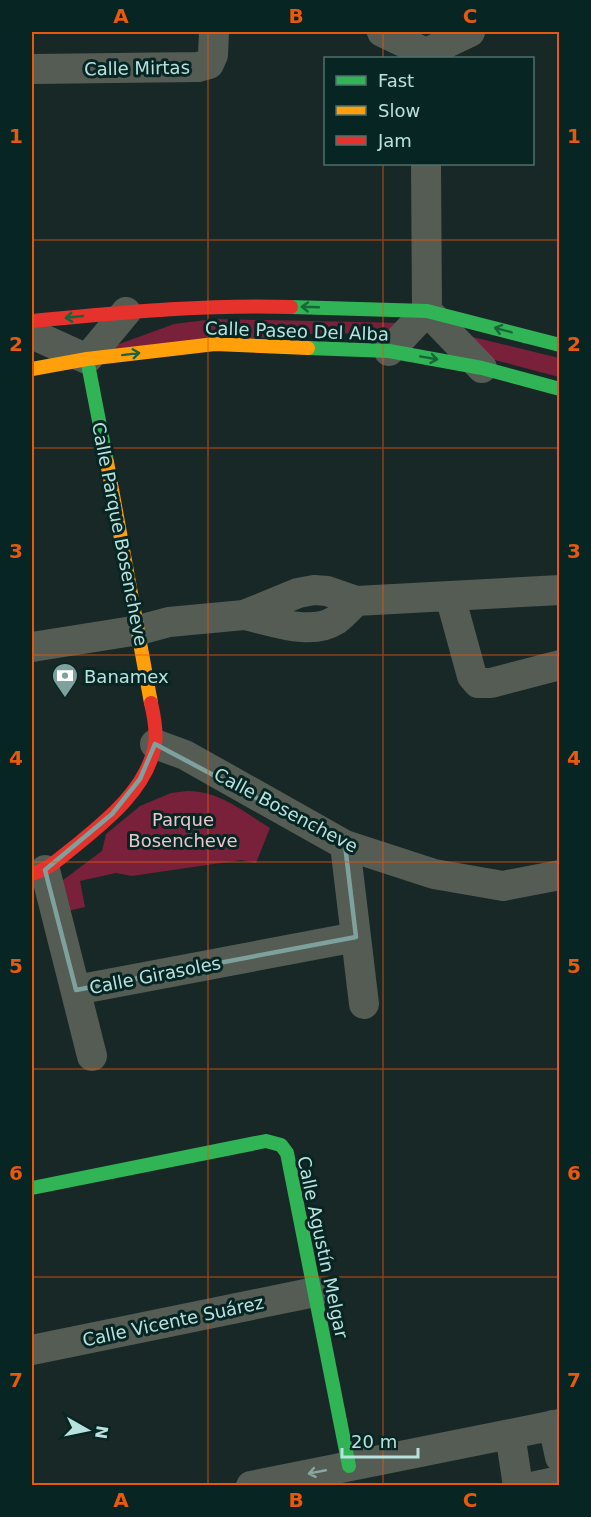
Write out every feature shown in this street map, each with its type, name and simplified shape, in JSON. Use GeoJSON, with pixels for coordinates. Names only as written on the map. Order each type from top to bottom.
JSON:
{"type":"FeatureCollection","features":[{"type":"Feature","properties":{"kind":"street","name":"Calle Mirtas"},"geometry":{"type":"LineString","coordinates":[[32,69],[198,67],[209,64],[213,56],[214,32]]}},
{"type":"Feature","properties":{"kind":"street"},"geometry":{"type":"LineString","coordinates":[[382,32],[426,56],[470,32]]}},
{"type":"Feature","properties":{"kind":"street"},"geometry":{"type":"LineString","coordinates":[[426,165],[428,310],[482,368]]}},
{"type":"Feature","properties":{"kind":"street","name":"Calle Paseo Del Alba"},"geometry":{"type":"LineString","coordinates":[[32,321],[126,312],[267,306],[428,310],[560,345]]}},
{"type":"Feature","properties":{"kind":"street"},"geometry":{"type":"LineString","coordinates":[[389,351],[428,310]]}},
{"type":"Feature","properties":{"kind":"street"},"geometry":{"type":"LineString","coordinates":[[32,334],[87,359],[126,312]]}},
{"type":"Feature","properties":{"kind":"street","name":"Calle Paseo Del Alba"},"geometry":{"type":"LineString","coordinates":[[32,369],[87,359],[215,344],[389,351],[482,368],[560,388]]}},
{"type":"Feature","properties":{"kind":"street","name":"Calle Parque Bosencheve"},"geometry":{"type":"LineString","coordinates":[[87,359],[139,630],[156,744]]}},
{"type":"Feature","properties":{"kind":"street"},"geometry":{"type":"LineString","coordinates":[[32,648],[139,630],[169,622],[244,615],[298,593],[314,590],[327,591],[357,601],[560,590]]}},
{"type":"Feature","properties":{"kind":"street"},"geometry":{"type":"LineString","coordinates":[[450,596],[472,676],[478,682],[491,683],[560,665]]}},
{"type":"Feature","properties":{"kind":"street"},"geometry":{"type":"LineString","coordinates":[[38,872],[112,814],[140,779],[156,744]]}},
{"type":"Feature","properties":{"kind":"street","name":"Calle Bosencheve"},"geometry":{"type":"LineString","coordinates":[[156,744],[185,755],[345,845],[434,874],[502,886],[560,875]]}},
{"type":"Feature","properties":{"kind":"street"},"geometry":{"type":"LineString","coordinates":[[345,845],[364,1004]]}},
{"type":"Feature","properties":{"kind":"street","name":"Calle Girasoles"},"geometry":{"type":"LineString","coordinates":[[38,872],[76,990],[356,937]]}},
{"type":"Feature","properties":{"kind":"street"},"geometry":{"type":"LineString","coordinates":[[76,990],[92,1056]]}},
{"type":"Feature","properties":{"kind":"street","name":"Calle Agustín Melgar"},"geometry":{"type":"LineString","coordinates":[[32,1188],[266,1141],[281,1145],[287,1153],[349,1466]]}},
{"type":"Feature","properties":{"kind":"street","name":"Calle Vicente Suárez"},"geometry":{"type":"LineString","coordinates":[[32,1350],[315,1292]]}},
{"type":"Feature","properties":{"kind":"street"},"geometry":{"type":"LineString","coordinates":[[251,1485],[556,1425],[560,1457]]}},
{"type":"Feature","properties":{"kind":"street"},"geometry":{"type":"LineString","coordinates":[[510,1434],[518,1485]]}},
{"type":"Feature","properties":{"kind":"street"},"geometry":{"type":"LineString","coordinates":[[536,1485],[560,1481]]}},
{"type":"Feature","properties":{"kind":"highlighted area"},"geometry":{"type":"Polygon","coordinates":[[[155,744],[345,845],[356,937],[76,990],[45,870],[112,814],[140,779],[155,744]]]}},
{"type":"Feature","properties":{"kind":"green space"},"geometry":{"type":"Polygon","coordinates":[[[214,319],[403,323],[387,333],[311,334],[103,350],[174,324],[214,319]]]}},
{"type":"Feature","properties":{"kind":"green space"},"geometry":{"type":"Polygon","coordinates":[[[456,333],[559,358],[559,377],[491,359],[456,333]]]}},
{"type":"Feature","properties":{"kind":"green space","name":"Parque Bosencheve"},"geometry":{"type":"Polygon","coordinates":[[[187,791],[220,798],[270,828],[256,863],[241,860],[132,876],[116,873],[80,881],[85,907],[64,912],[59,883],[102,851],[106,834],[140,806],[171,793],[187,791]]]}},
{"type":"Feature","properties":{"kind":"traffic: fast"},"geometry":{"type":"LineString","coordinates":[[291,307],[427,311],[560,345]]}},
{"type":"Feature","properties":{"kind":"traffic: fast"},"geometry":{"type":"LineString","coordinates":[[308,348],[389,351],[482,368],[560,389]]}},
{"type":"Feature","properties":{"kind":"traffic: fast"},"geometry":{"type":"LineString","coordinates":[[87,359],[107,462]]}},
{"type":"Feature","properties":{"kind":"traffic: fast"},"geometry":{"type":"LineString","coordinates":[[32,1188],[266,1141],[281,1145],[287,1153],[349,1466]]}},
{"type":"Feature","properties":{"kind":"traffic: slow"},"geometry":{"type":"LineString","coordinates":[[32,369],[87,359],[215,344],[308,348]]}},
{"type":"Feature","properties":{"kind":"traffic: slow"},"geometry":{"type":"LineString","coordinates":[[107,462],[151,703]]}},
{"type":"Feature","properties":{"kind":"traffic: jam"},"geometry":{"type":"LineString","coordinates":[[32,321],[194,308],[291,307]]}},
{"type":"Feature","properties":{"kind":"traffic: jam"},"geometry":{"type":"LineString","coordinates":[[32,874],[54,863],[86,837],[112,815],[135,789],[151,760],[155,744],[151,703]]}},
{"type":"Feature","properties":{"kind":"place","name":"Banamex"},"geometry":{"type":"Point","coordinates":[65,699]}}]}
